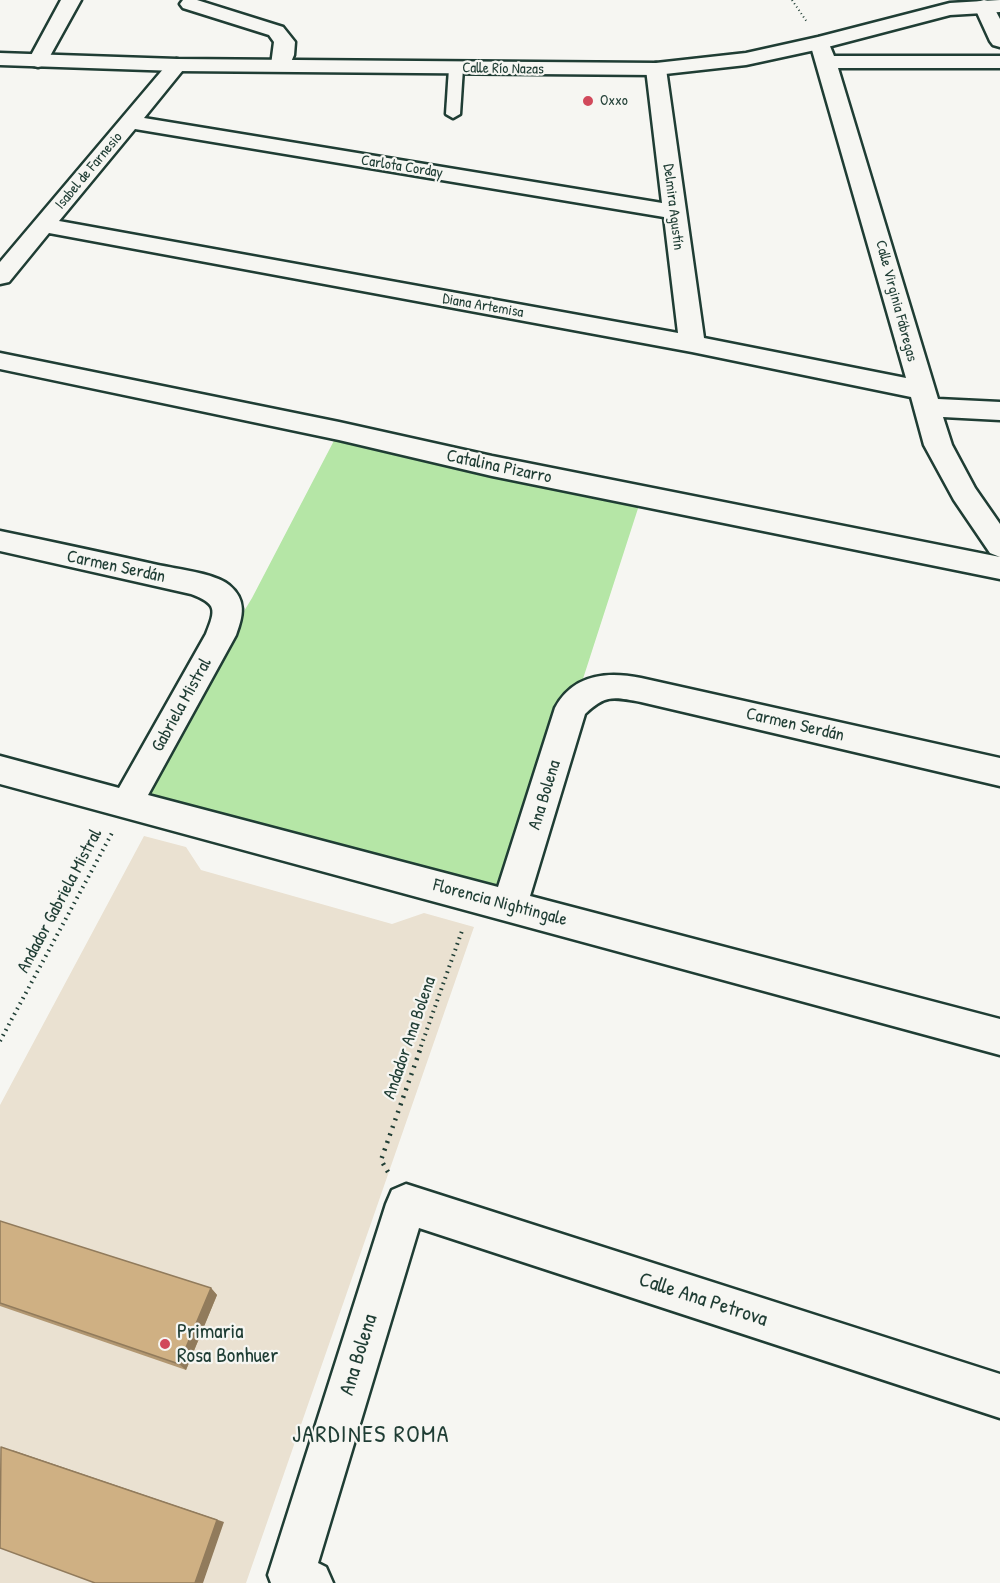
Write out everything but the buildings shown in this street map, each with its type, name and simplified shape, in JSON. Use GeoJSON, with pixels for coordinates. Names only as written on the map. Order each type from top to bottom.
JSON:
{"type":"FeatureCollection","features":[{"type":"Feature","properties":{"kind":"street"},"geometry":{"type":"LineString","coordinates":[[38,61],[71,0]]}},
{"type":"Feature","properties":{"kind":"street"},"geometry":{"type":"LineString","coordinates":[[190,4],[276,31],[286,41],[281,65]]}},
{"type":"Feature","properties":{"kind":"street"},"geometry":{"type":"LineString","coordinates":[[992,6],[1000,41]]}},
{"type":"Feature","properties":{"kind":"street","name":"Calle Río Nazas"},"geometry":{"type":"LineString","coordinates":[[0,60],[177,65],[656,69],[823,53],[914,16],[950,9],[992,6]]}},
{"type":"Feature","properties":{"kind":"street"},"geometry":{"type":"LineString","coordinates":[[823,53],[1000,62]]}},
{"type":"Feature","properties":{"kind":"street","name":"Calle Virginia Fábregas"},"geometry":{"type":"LineString","coordinates":[[823,53],[867,196],[923,399],[938,445],[964,493],[1000,546]]}},
{"type":"Feature","properties":{"kind":"street","name":"Isabel de Farnesio"},"geometry":{"type":"LineString","coordinates":[[0,277],[177,65]]}},
{"type":"Feature","properties":{"kind":"street","name":"Delmira Agustín"},"geometry":{"type":"LineString","coordinates":[[656,69],[692,344]]}},
{"type":"Feature","properties":{"kind":"street","name":"Carlota Corday"},"geometry":{"type":"LineString","coordinates":[[130,122],[673,212]]}},
{"type":"Feature","properties":{"kind":"street","name":"Diana Artemisa"},"geometry":{"type":"LineString","coordinates":[[44,225],[692,344],[923,399],[1000,411]]}},
{"type":"Feature","properties":{"kind":"street","name":"Catalina Pizarro"},"geometry":{"type":"LineString","coordinates":[[0,361],[339,431],[503,469],[1000,568]]}},
{"type":"Feature","properties":{"kind":"street","name":"Carmen Serdán"},"geometry":{"type":"LineString","coordinates":[[0,541],[195,584],[217,592],[227,603]]}},
{"type":"Feature","properties":{"kind":"street","name":"Gabriela Mistral"},"geometry":{"type":"LineString","coordinates":[[126,805],[221,635],[228,616],[227,603]]}},
{"type":"Feature","properties":{"kind":"street","name":"Carmen Serdán"},"geometry":{"type":"LineString","coordinates":[[589,691],[615,685],[642,690],[1000,772]]}},
{"type":"Feature","properties":{"kind":"street","name":"Ana Bolena"},"geometry":{"type":"LineString","coordinates":[[510,905],[572,708],[589,691]]}},
{"type":"Feature","properties":{"kind":"street","name":"Florencia Nightingale"},"geometry":{"type":"LineString","coordinates":[[0,770],[1000,1037]]}},
{"type":"Feature","properties":{"kind":"street","name":"Ana Bolena"},"geometry":{"type":"LineString","coordinates":[[301,1579],[406,1204]]}},
{"type":"Feature","properties":{"kind":"street","name":"Calle Ana Petrova"},"geometry":{"type":"LineString","coordinates":[[406,1204],[1000,1396]]}},
{"type":"Feature","properties":{"kind":"lane"},"geometry":{"type":"LineString","coordinates":[[453,114],[456,68]]}},
{"type":"Feature","properties":{"kind":"path"},"geometry":{"type":"LineString","coordinates":[[792,0],[801,12]]}},
{"type":"Feature","properties":{"kind":"path","name":"Andador Gabriela Mistral"},"geometry":{"type":"LineString","coordinates":[[0,1041],[126,805]]}},
{"type":"Feature","properties":{"kind":"path","name":"Andador Ana Bolena"},"geometry":{"type":"LineString","coordinates":[[406,1204],[381,1160],[463,928],[510,905]]}},
{"type":"Feature","properties":{"kind":"shaded area","name":"Primaria Rosa Bonhuer"},"geometry":{"type":"Polygon","coordinates":[[[144,836],[186,847],[201,870],[392,924],[424,913],[474,927],[246,1583],[0,1583],[0,1105],[144,836]]]}},
{"type":"Feature","properties":{"kind":"green space"},"geometry":{"type":"Polygon","coordinates":[[[339,431],[642,496],[510,905],[126,805],[252,598],[339,431]]]}},
{"type":"Feature","properties":{"kind":"place","name":"Oxxo"},"geometry":{"type":"Point","coordinates":[588,101]}},
{"type":"Feature","properties":{"kind":"place","name":"Primaria Rosa Bonhuer"},"geometry":{"type":"Point","coordinates":[165,1344]}},
{"type":"Feature","properties":{"kind":"district","name":"JARDINES ROMA"},"geometry":{"type":"Point","coordinates":[371,1436]}}]}
